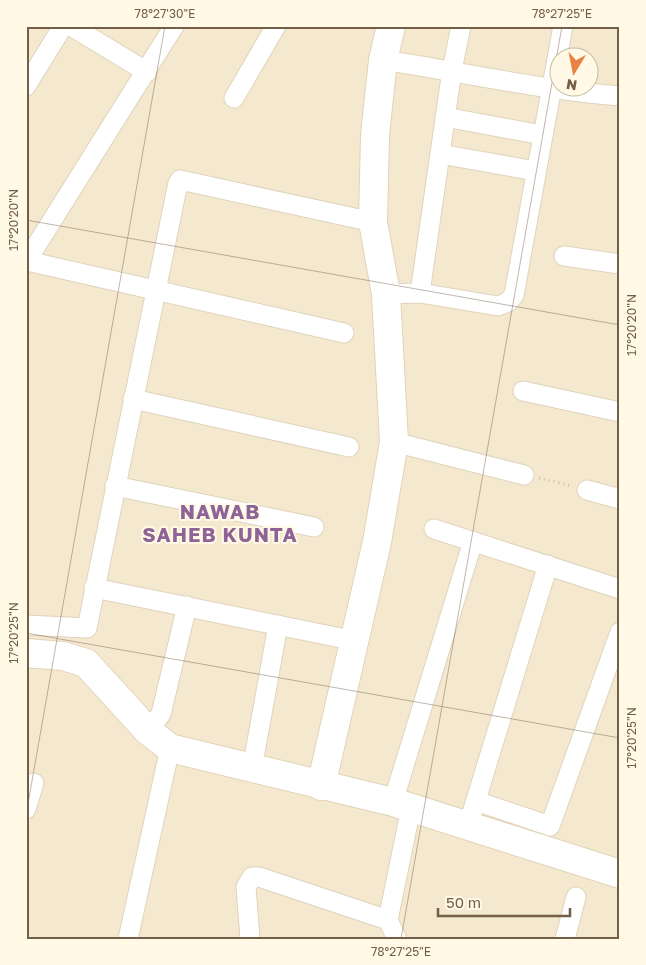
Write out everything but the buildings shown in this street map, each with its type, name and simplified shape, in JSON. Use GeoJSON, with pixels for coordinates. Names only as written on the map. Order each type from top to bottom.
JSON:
{"type":"FeatureCollection","features":[{"type":"Feature","properties":{"kind":"street"},"geometry":{"type":"LineString","coordinates":[[26,86],[63,26]]}},
{"type":"Feature","properties":{"kind":"street"},"geometry":{"type":"LineString","coordinates":[[71,26],[147,72]]}},
{"type":"Feature","properties":{"kind":"street"},"geometry":{"type":"LineString","coordinates":[[174,26],[147,72],[26,261],[344,333]]}},
{"type":"Feature","properties":{"kind":"street"},"geometry":{"type":"LineString","coordinates":[[234,98],[276,26]]}},
{"type":"Feature","properties":{"kind":"street"},"geometry":{"type":"LineString","coordinates":[[321,786],[378,542],[394,442],[386,294],[373,222],[375,135],[383,60],[391,26]]}},
{"type":"Feature","properties":{"kind":"street"},"geometry":{"type":"LineString","coordinates":[[420,293],[452,70],[461,26]]}},
{"type":"Feature","properties":{"kind":"street"},"geometry":{"type":"LineString","coordinates":[[559,48],[563,26]]}},
{"type":"Feature","properties":{"kind":"street"},"geometry":{"type":"LineString","coordinates":[[383,60],[452,70],[548,90]]}},
{"type":"Feature","properties":{"kind":"street"},"geometry":{"type":"LineString","coordinates":[[598,94],[620,96]]}},
{"type":"Feature","properties":{"kind":"street"},"geometry":{"type":"LineString","coordinates":[[386,294],[420,293],[498,306],[508,302],[514,295],[549,98]]}},
{"type":"Feature","properties":{"kind":"street"},"geometry":{"type":"LineString","coordinates":[[445,117],[542,136]]}},
{"type":"Feature","properties":{"kind":"street"},"geometry":{"type":"LineString","coordinates":[[440,154],[536,171]]}},
{"type":"Feature","properties":{"kind":"street"},"geometry":{"type":"LineString","coordinates":[[26,625],[87,628],[132,399],[180,180],[373,222]]}},
{"type":"Feature","properties":{"kind":"street"},"geometry":{"type":"LineString","coordinates":[[564,256],[620,264]]}},
{"type":"Feature","properties":{"kind":"street"},"geometry":{"type":"LineString","coordinates":[[523,390],[620,412]]}},
{"type":"Feature","properties":{"kind":"street"},"geometry":{"type":"LineString","coordinates":[[132,399],[349,447]]}},
{"type":"Feature","properties":{"kind":"street"},"geometry":{"type":"LineString","coordinates":[[394,442],[524,475]]}},
{"type":"Feature","properties":{"kind":"street"},"geometry":{"type":"LineString","coordinates":[[115,486],[314,526]]}},
{"type":"Feature","properties":{"kind":"street"},"geometry":{"type":"LineString","coordinates":[[587,490],[620,499]]}},
{"type":"Feature","properties":{"kind":"street"},"geometry":{"type":"LineString","coordinates":[[434,529],[620,589]]}},
{"type":"Feature","properties":{"kind":"street"},"geometry":{"type":"LineString","coordinates":[[397,939],[388,920],[402,805],[473,541]]}},
{"type":"Feature","properties":{"kind":"street"},"geometry":{"type":"LineString","coordinates":[[472,814],[548,565]]}},
{"type":"Feature","properties":{"kind":"street"},"geometry":{"type":"LineString","coordinates":[[94,588],[356,641]]}},
{"type":"Feature","properties":{"kind":"street"},"geometry":{"type":"LineString","coordinates":[[148,731],[161,714],[187,606]]}},
{"type":"Feature","properties":{"kind":"street"},"geometry":{"type":"LineString","coordinates":[[252,769],[278,625]]}},
{"type":"Feature","properties":{"kind":"street"},"geometry":{"type":"LineString","coordinates":[[26,653],[63,656],[86,663],[148,731],[170,748],[402,805],[550,826],[620,632]]}},
{"type":"Feature","properties":{"kind":"street"},"geometry":{"type":"LineString","coordinates":[[128,939],[170,748]]}},
{"type":"Feature","properties":{"kind":"street"},"geometry":{"type":"LineString","coordinates":[[26,809],[34,783]]}},
{"type":"Feature","properties":{"kind":"street"},"geometry":{"type":"LineString","coordinates":[[472,814],[620,874]]}},
{"type":"Feature","properties":{"kind":"street"},"geometry":{"type":"LineString","coordinates":[[250,939],[246,887],[252,877],[388,920]]}},
{"type":"Feature","properties":{"kind":"street"},"geometry":{"type":"LineString","coordinates":[[566,939],[576,897]]}},
{"type":"Feature","properties":{"kind":"path"},"geometry":{"type":"LineString","coordinates":[[524,475],[587,490]]}},
{"type":"Feature","properties":{"kind":"shaded area"},"geometry":{"type":"Polygon","coordinates":[[[26,26],[620,26],[620,939],[26,939],[26,26]]]}},
{"type":"Feature","properties":{"kind":"district","name":"NAWAB SAHEB KUNTA"},"geometry":{"type":"Point","coordinates":[220,522]}}]}
